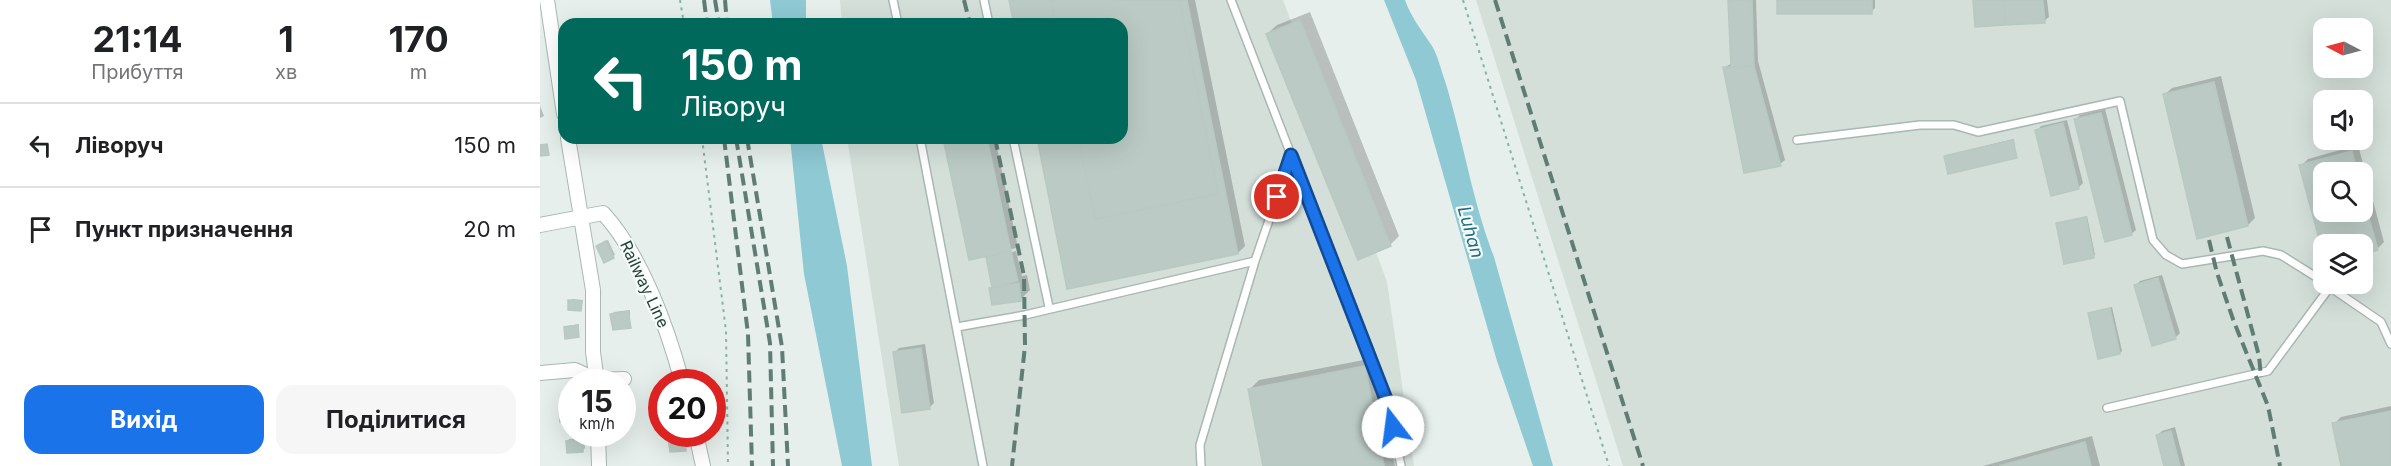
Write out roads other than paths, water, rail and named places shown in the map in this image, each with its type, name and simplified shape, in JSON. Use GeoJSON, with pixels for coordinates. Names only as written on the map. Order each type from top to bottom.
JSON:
{"type":"FeatureCollection","features":[{"type":"Feature","properties":{"kind":"street"},"geometry":{"type":"LineString","coordinates":[[547,0],[558,74]]}},
{"type":"Feature","properties":{"kind":"street"},"geometry":{"type":"LineString","coordinates":[[569,144],[593,290],[592,352],[595,369]]}},
{"type":"Feature","properties":{"kind":"street","name":"Railway Line"},"geometry":{"type":"LineString","coordinates":[[581,216],[603,213],[621,233],[670,338],[678,369]]}},
{"type":"Feature","properties":{"kind":"street"},"geometry":{"type":"LineString","coordinates":[[540,225],[581,216]]}},
{"type":"Feature","properties":{"kind":"street"},"geometry":{"type":"LineString","coordinates":[[540,373],[558,371]]}},
{"type":"Feature","properties":{"kind":"street"},"geometry":{"type":"LineString","coordinates":[[598,447],[598,466]]}},
{"type":"Feature","properties":{"kind":"street"},"geometry":{"type":"LineString","coordinates":[[699,447],[703,466]]}},
{"type":"Feature","properties":{"kind":"lane"},"geometry":{"type":"LineString","coordinates":[[893,0],[897,18]]}},
{"type":"Feature","properties":{"kind":"lane"},"geometry":{"type":"LineString","coordinates":[[984,0],[988,18]]}},
{"type":"Feature","properties":{"kind":"lane"},"geometry":{"type":"LineString","coordinates":[[1231,0],[1389,407],[1401,466]]}},
{"type":"Feature","properties":{"kind":"lane"},"geometry":{"type":"LineString","coordinates":[[1797,140],[1920,125],[1954,124],[1978,132],[2120,101],[2153,240],[2166,255],[2182,264],[2263,251],[2281,255],[2313,276]]}},
{"type":"Feature","properties":{"kind":"lane"},"geometry":{"type":"LineString","coordinates":[[921,144],[983,466]]}},
{"type":"Feature","properties":{"kind":"lane"},"geometry":{"type":"LineString","coordinates":[[1014,144],[1049,308]]}},
{"type":"Feature","properties":{"kind":"lane"},"geometry":{"type":"LineString","coordinates":[[1201,466],[1200,445],[1255,261],[1291,155]]}},
{"type":"Feature","properties":{"kind":"lane"},"geometry":{"type":"LineString","coordinates":[[957,327],[1255,261]]}},
{"type":"Feature","properties":{"kind":"lane"},"geometry":{"type":"LineString","coordinates":[[2106,408],[2268,371],[2319,294]]}},
{"type":"Feature","properties":{"kind":"lane"},"geometry":{"type":"LineString","coordinates":[[2340,294],[2381,322],[2391,344]]}},
{"type":"Feature","properties":{"kind":"water"},"geometry":{"type":"Polygon","coordinates":[[[770,0],[806,0],[806,18],[772,18],[770,0]]]}},
{"type":"Feature","properties":{"kind":"water","name":"Luhan"},"geometry":{"type":"Polygon","coordinates":[[[1384,0],[1405,0],[1437,56],[1553,466],[1533,466],[1497,361],[1416,80],[1384,0]]]}},
{"type":"Feature","properties":{"kind":"water"},"geometry":{"type":"Polygon","coordinates":[[[791,144],[822,144],[847,266],[872,466],[842,466],[804,274],[791,144]]]}},
{"type":"Feature","properties":{"kind":"railway"},"geometry":{"type":"LineString","coordinates":[[704,0],[706,18]]}},
{"type":"Feature","properties":{"kind":"railway"},"geometry":{"type":"LineString","coordinates":[[715,0],[718,18]]}},
{"type":"Feature","properties":{"kind":"railway"},"geometry":{"type":"LineString","coordinates":[[725,0],[726,18]]}},
{"type":"Feature","properties":{"kind":"railway"},"geometry":{"type":"LineString","coordinates":[[964,0],[968,18]]}},
{"type":"Feature","properties":{"kind":"railway"},"geometry":{"type":"LineString","coordinates":[[1495,0],[1643,466]]}},
{"type":"Feature","properties":{"kind":"railway"},"geometry":{"type":"LineString","coordinates":[[725,144],[748,334],[752,466]]}},
{"type":"Feature","properties":{"kind":"railway"},"geometry":{"type":"LineString","coordinates":[[737,144],[770,343],[773,466]]}},
{"type":"Feature","properties":{"kind":"railway"},"geometry":{"type":"LineString","coordinates":[[748,144],[782,347],[788,466]]}},
{"type":"Feature","properties":{"kind":"railway"},"geometry":{"type":"LineString","coordinates":[[996,144],[1024,276],[1025,346],[1012,466]]}},
{"type":"Feature","properties":{"kind":"railway"},"geometry":{"type":"LineString","coordinates":[[2227,237],[2259,356],[2261,377]]}},
{"type":"Feature","properties":{"kind":"railway"},"geometry":{"type":"LineString","coordinates":[[2209,240],[2217,273],[2234,322],[2268,406],[2280,466]]}}]}
